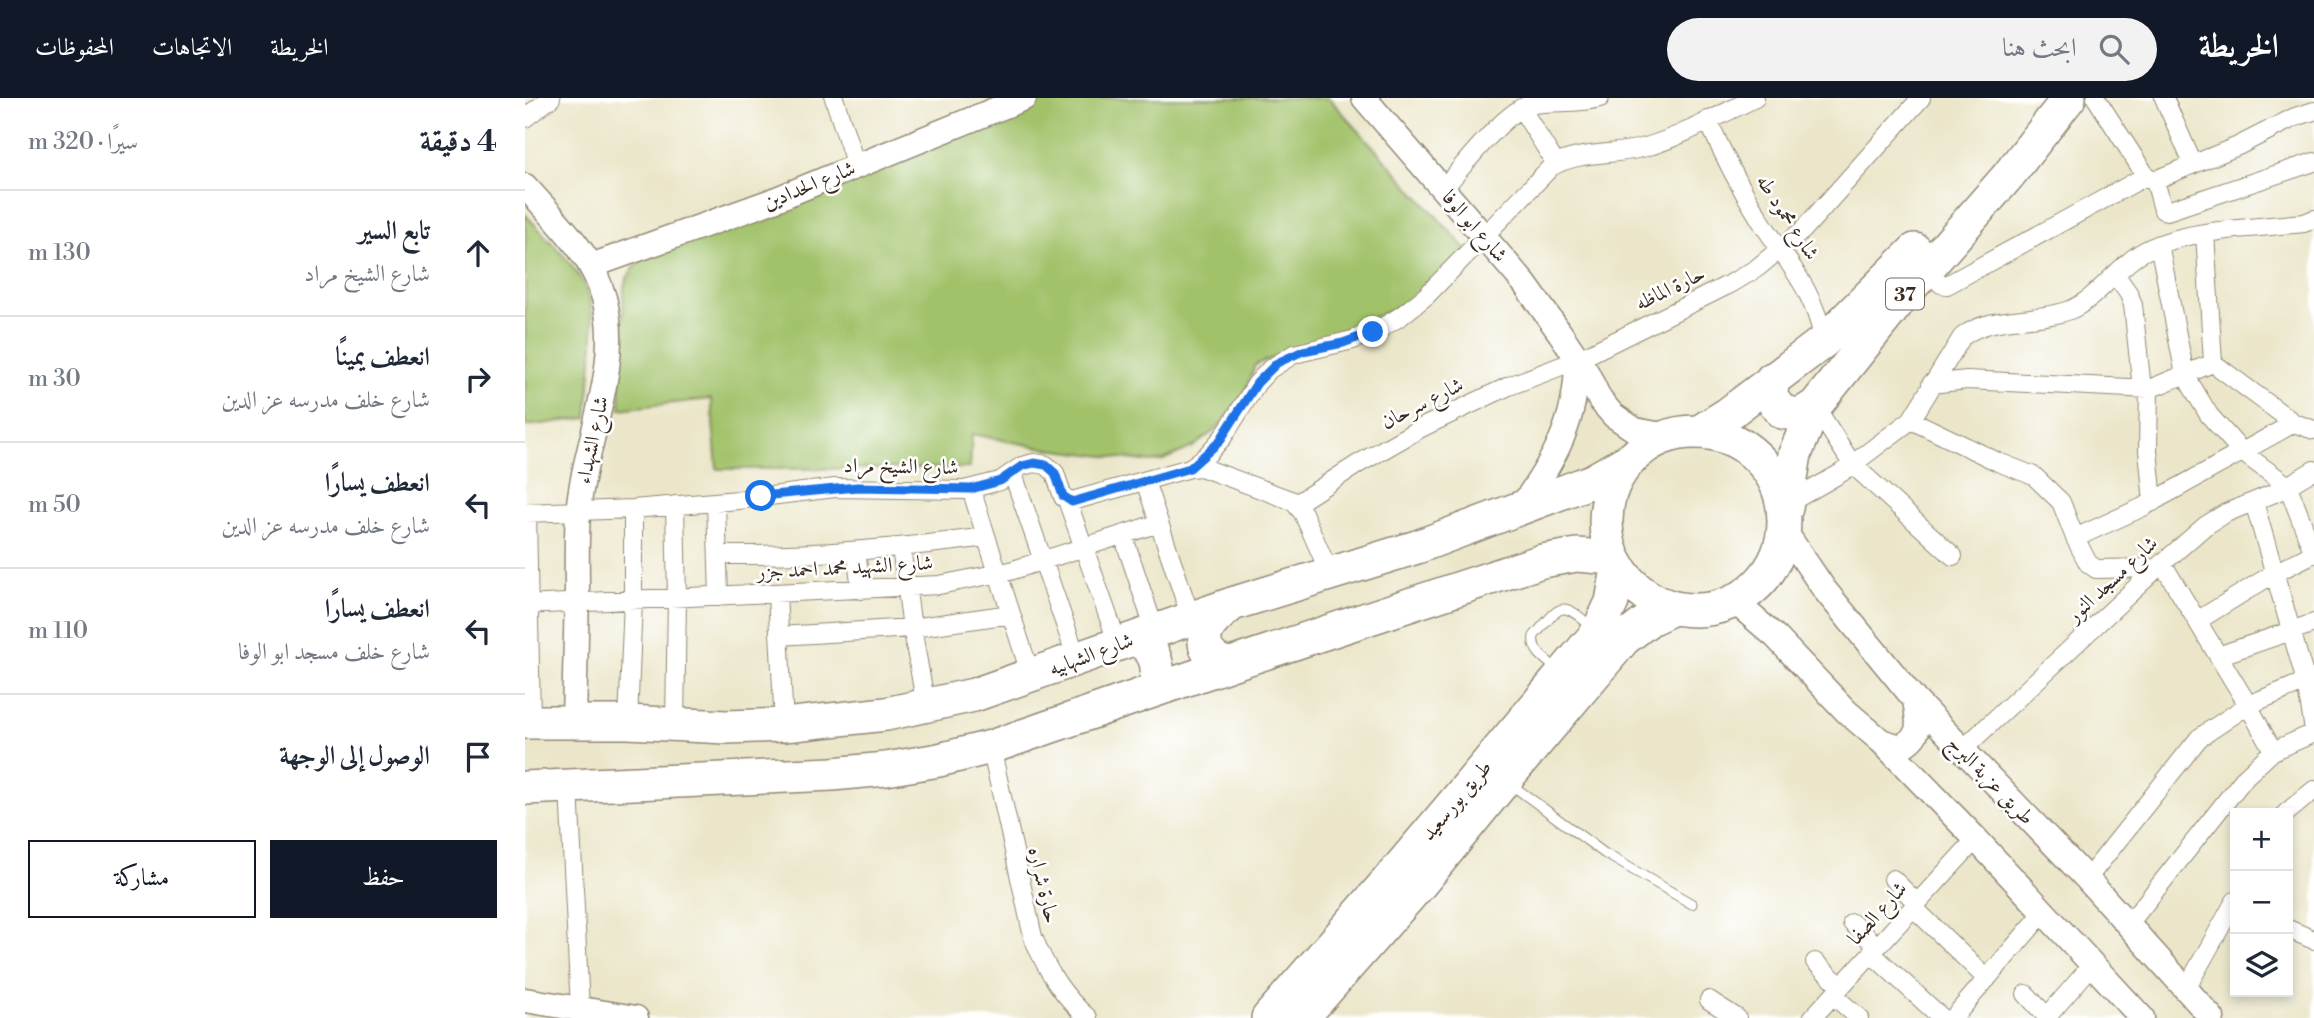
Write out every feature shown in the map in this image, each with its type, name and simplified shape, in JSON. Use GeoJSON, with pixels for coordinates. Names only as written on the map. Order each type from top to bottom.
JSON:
{"type":"FeatureCollection","features":[{"type":"Feature","properties":{"kind":"highway","name":"37"},"geometry":{"type":"LineString","coordinates":[[1683,434],[1728,414],[1824,341],[1875,293],[1930,234],[2043,98]]}},
{"type":"Feature","properties":{"kind":"highway","name":"37"},"geometry":{"type":"LineString","coordinates":[[1785,516],[1795,454],[1815,405],[1926,270],[2008,176],[2069,98]]}},
{"type":"Feature","properties":{"kind":"highway"},"geometry":{"type":"LineString","coordinates":[[1772,379],[1771,398],[1782,412],[1800,415],[1815,405]]}},
{"type":"Feature","properties":{"kind":"highway"},"geometry":{"type":"LineString","coordinates":[[1683,434],[1730,439],[1757,457],[1776,482],[1785,516],[1777,555],[1764,577],[1745,595],[1704,610],[1673,608],[1648,597],[1626,579],[1616,563],[1606,532],[1607,505],[1615,480],[1632,458],[1642,449],[1683,434]]}},
{"type":"Feature","properties":{"kind":"highway","name":"شارع الشهابيه"},"geometry":{"type":"LineString","coordinates":[[528,722],[784,725],[845,720],[974,695],[1232,604],[1417,547],[1592,481],[1632,458]]}},
{"type":"Feature","properties":{"kind":"highway"},"geometry":{"type":"LineString","coordinates":[[525,788],[709,781],[886,769],[939,760],[991,747],[1542,561],[1577,555],[1616,563]]}},
{"type":"Feature","properties":{"kind":"highway","name":"طريق بورسعيد"},"geometry":{"type":"LineString","coordinates":[[1410,876],[1562,674],[1598,632],[1612,602],[1616,563]]}},
{"type":"Feature","properties":{"kind":"highway"},"geometry":{"type":"LineString","coordinates":[[1231,664],[1214,659],[1208,652],[1205,639],[1209,626],[1232,604]]}},
{"type":"Feature","properties":{"kind":"highway","name":"طريق بورسعيد"},"geometry":{"type":"LineString","coordinates":[[1268,1018],[1370,920],[1505,780],[1624,639],[1650,619],[1673,608]]}},
{"type":"Feature","properties":{"kind":"highway"},"geometry":{"type":"LineString","coordinates":[[1136,638],[1147,646],[1155,658],[1157,677],[1152,691]]}},
{"type":"Feature","properties":{"kind":"highway"},"geometry":{"type":"LineString","coordinates":[[691,725],[718,740],[721,753],[717,770],[709,781]]}},
{"type":"Feature","properties":{"kind":"highway","name":"طريق بورسعيد"},"geometry":{"type":"LineString","coordinates":[[1302,1018],[1370,920]]}},
{"type":"Feature","properties":{"kind":"street"},"geometry":{"type":"LineString","coordinates":[[834,98],[856,166]]}},
{"type":"Feature","properties":{"kind":"street","name":"شارع الحدادين"},"geometry":{"type":"LineString","coordinates":[[591,266],[769,202],[1024,98]]}},
{"type":"Feature","properties":{"kind":"street","name":"شارع ابو الوفا"},"geometry":{"type":"LineString","coordinates":[[1364,98],[1533,295],[1584,368],[1600,400],[1617,419],[1635,430],[1683,434]]}},
{"type":"Feature","properties":{"kind":"street"},"geometry":{"type":"LineString","coordinates":[[1443,190],[1510,116],[1521,108],[1535,104],[1600,98]]}},
{"type":"Feature","properties":{"kind":"street"},"geometry":{"type":"LineString","coordinates":[[1190,468],[1219,442],[1257,383],[1277,363],[1303,351],[1353,340],[1392,322],[1418,303],[1541,176],[1556,164],[1574,157],[1647,146],[1755,98]]}},
{"type":"Feature","properties":{"kind":"street","name":"حارة الماظه"},"geometry":{"type":"LineString","coordinates":[[1577,360],[1732,283],[1781,250],[1814,219],[1921,98]]}},
{"type":"Feature","properties":{"kind":"street"},"geometry":{"type":"LineString","coordinates":[[2096,98],[2150,178],[2163,210],[2167,211],[2314,162]]}},
{"type":"Feature","properties":{"kind":"street"},"geometry":{"type":"LineString","coordinates":[[2164,98],[2193,164]]}},
{"type":"Feature","properties":{"kind":"street"},"geometry":{"type":"LineString","coordinates":[[1521,108],[1556,164]]}},
{"type":"Feature","properties":{"kind":"street"},"geometry":{"type":"LineString","coordinates":[[1926,270],[1941,284],[1947,285],[2150,178],[2193,164],[2295,117],[2314,111]]}},
{"type":"Feature","properties":{"kind":"street","name":"شارع محمود طه"},"geometry":{"type":"LineString","coordinates":[[1708,120],[1737,180],[1807,287],[1824,341]]}},
{"type":"Feature","properties":{"kind":"street","name":"شارع الشهداء"},"geometry":{"type":"LineString","coordinates":[[525,186],[575,243],[591,266],[605,300],[609,338],[606,369],[585,465],[578,513],[574,721]]}},
{"type":"Feature","properties":{"kind":"street"},"geometry":{"type":"LineString","coordinates":[[1785,516],[1911,420],[1931,384],[1962,337],[1970,330],[2067,311],[2081,304],[2141,253],[2159,244],[2205,233],[2311,223]]}},
{"type":"Feature","properties":{"kind":"street"},"geometry":{"type":"LineString","coordinates":[[2205,233],[2213,363],[2294,423],[2314,430]]}},
{"type":"Feature","properties":{"kind":"street"},"geometry":{"type":"LineString","coordinates":[[2159,244],[2185,375],[2209,415],[2242,452],[2288,486],[2314,553],[2273,574],[2197,621]]}},
{"type":"Feature","properties":{"kind":"street"},"geometry":{"type":"LineString","coordinates":[[2115,274],[2133,305],[2145,389],[2153,502]]}},
{"type":"Feature","properties":{"kind":"street"},"geometry":{"type":"LineString","coordinates":[[1520,509],[1549,467],[1563,438],[1571,407],[1577,360]]}},
{"type":"Feature","properties":{"kind":"street","name":"شارع سرحان"},"geometry":{"type":"LineString","coordinates":[[1296,504],[1357,464],[1421,428],[1509,386],[1577,360]]}},
{"type":"Feature","properties":{"kind":"street"},"geometry":{"type":"LineString","coordinates":[[1931,384],[1968,380],[2145,389],[2213,363]]}},
{"type":"Feature","properties":{"kind":"street"},"geometry":{"type":"LineString","coordinates":[[1815,405],[1852,464],[1953,556]]}},
{"type":"Feature","properties":{"kind":"street"},"geometry":{"type":"LineString","coordinates":[[1911,420],[1998,462],[2034,476],[2061,502],[2075,538],[2088,563],[2095,569],[2159,566],[2197,621],[2273,751]]}},
{"type":"Feature","properties":{"kind":"street"},"geometry":{"type":"LineString","coordinates":[[2075,538],[2153,502],[2294,423]]}},
{"type":"Feature","properties":{"kind":"street","name":"شارع الشيخ مراد"},"geometry":{"type":"LineString","coordinates":[[526,513],[633,509],[835,488],[971,489],[993,484],[1028,464],[1046,465],[1055,473],[1067,500]]}},
{"type":"Feature","properties":{"kind":"street"},"geometry":{"type":"LineString","coordinates":[[1067,500],[1072,502],[1190,468],[1211,469],[1296,504],[1303,513],[1330,574]]}},
{"type":"Feature","properties":{"kind":"street","name":"شارع مسجد النور"},"geometry":{"type":"LineString","coordinates":[[1961,751],[2159,566],[2212,521],[2288,486],[2314,470]]}},
{"type":"Feature","properties":{"kind":"street"},"geometry":{"type":"LineString","coordinates":[[1013,474],[1077,659]]}},
{"type":"Feature","properties":{"kind":"street"},"geometry":{"type":"LineString","coordinates":[[1145,481],[1191,618]]}},
{"type":"Feature","properties":{"kind":"street"},"geometry":{"type":"LineString","coordinates":[[971,489],[1031,676]]}},
{"type":"Feature","properties":{"kind":"street"},"geometry":{"type":"LineString","coordinates":[[1067,500],[1083,548],[1136,638]]}},
{"type":"Feature","properties":{"kind":"street"},"geometry":{"type":"LineString","coordinates":[[716,502],[719,596]]}},
{"type":"Feature","properties":{"kind":"street"},"geometry":{"type":"LineString","coordinates":[[2128,925],[2246,776],[2273,751],[2314,732],[2310,680],[2273,574],[2254,502]]}},
{"type":"Feature","properties":{"kind":"street"},"geometry":{"type":"LineString","coordinates":[[675,505],[677,598],[691,725]]}},
{"type":"Feature","properties":{"kind":"street"},"geometry":{"type":"LineString","coordinates":[[628,722],[633,600],[633,509]]}},
{"type":"Feature","properties":{"kind":"street"},"geometry":{"type":"LineString","coordinates":[[526,513],[528,722]]}},
{"type":"Feature","properties":{"kind":"street","name":"طريق عزبة البرج"},"geometry":{"type":"LineString","coordinates":[[1785,516],[1824,589],[1915,700],[1961,751],[2087,879],[2212,1018]]}},
{"type":"Feature","properties":{"kind":"street","name":"شارع الشهيد محمد احمد جزر"},"geometry":{"type":"LineString","coordinates":[[527,605],[907,588],[954,583],[998,574],[1159,523]]}},
{"type":"Feature","properties":{"kind":"street"},"geometry":{"type":"LineString","coordinates":[[1123,535],[1136,638]]}},
{"type":"Feature","properties":{"kind":"street"},"geometry":{"type":"LineString","coordinates":[[718,555],[856,551],[986,537]]}},
{"type":"Feature","properties":{"kind":"street"},"geometry":{"type":"LineString","coordinates":[[901,547],[926,706]]}},
{"type":"Feature","properties":{"kind":"street"},"geometry":{"type":"LineString","coordinates":[[856,551],[861,590]]}},
{"type":"Feature","properties":{"kind":"street"},"geometry":{"type":"LineString","coordinates":[[777,594],[784,725]]}},
{"type":"Feature","properties":{"kind":"street"},"geometry":{"type":"LineString","coordinates":[[1734,601],[1776,637],[1847,712],[1881,741],[2142,1018]]}},
{"type":"Feature","properties":{"kind":"street"},"geometry":{"type":"LineString","coordinates":[[779,636],[912,628],[1010,614]]}},
{"type":"Feature","properties":{"kind":"street"},"geometry":{"type":"LineString","coordinates":[[2218,656],[2314,623]]}},
{"type":"Feature","properties":{"kind":"street"},"geometry":{"type":"LineString","coordinates":[[2087,879],[2199,738],[2248,705],[2310,680]]}},
{"type":"Feature","properties":{"kind":"street"},"geometry":{"type":"LineString","coordinates":[[1881,741],[1900,747],[1915,737],[1919,727],[1915,700]]}},
{"type":"Feature","properties":{"kind":"street","name":"حارة شراره"},"geometry":{"type":"LineString","coordinates":[[991,747],[1033,937],[1056,982],[1088,1018]]}},
{"type":"Feature","properties":{"kind":"street"},"geometry":{"type":"LineString","coordinates":[[569,788],[580,1009]]}},
{"type":"Feature","properties":{"kind":"street"},"geometry":{"type":"LineString","coordinates":[[2291,808],[2314,790]]}},
{"type":"Feature","properties":{"kind":"street","name":"شارع الصفا"},"geometry":{"type":"LineString","coordinates":[[1812,1018],[1976,839]]}},
{"type":"Feature","properties":{"kind":"street"},"geometry":{"type":"LineString","coordinates":[[1893,880],[1987,979]]}},
{"type":"Feature","properties":{"kind":"street"},"geometry":{"type":"LineString","coordinates":[[1953,1018],[2044,912]]}},
{"type":"Feature","properties":{"kind":"street"},"geometry":{"type":"LineString","coordinates":[[2186,989],[2230,912]]}},
{"type":"Feature","properties":{"kind":"street"},"geometry":{"type":"LineString","coordinates":[[1852,923],[1874,950],[1942,1018]]}},
{"type":"Feature","properties":{"kind":"street"},"geometry":{"type":"LineString","coordinates":[[2293,931],[2314,940]]}},
{"type":"Feature","properties":{"kind":"street"},"geometry":{"type":"LineString","coordinates":[[1815,962],[1859,1018]]}},
{"type":"Feature","properties":{"kind":"street"},"geometry":{"type":"LineString","coordinates":[[2026,994],[2047,1018],[2092,965]]}},
{"type":"Feature","properties":{"kind":"street"},"geometry":{"type":"LineString","coordinates":[[525,1000],[636,1018]]}},
{"type":"Feature","properties":{"kind":"street"},"geometry":{"type":"LineString","coordinates":[[1709,1000],[1737,1018]]}},
{"type":"Feature","properties":{"kind":"lane"},"geometry":{"type":"LineString","coordinates":[[1562,674],[1538,652],[1532,641],[1534,636],[1561,608],[1573,610],[1598,632]]}},
{"type":"Feature","properties":{"kind":"lane"},"geometry":{"type":"LineString","coordinates":[[1505,780],[1604,853],[1692,904]]}},
{"type":"Feature","properties":{"kind":"green space"},"geometry":{"type":"Polygon","coordinates":[[[1047,98],[1329,98],[1467,250],[1411,302],[1255,365],[1245,392],[1219,427],[1193,447],[1163,460],[1152,462],[1049,449],[972,434],[970,468],[717,469],[711,399],[620,409],[624,286],[630,273],[647,256],[1047,98]]]}},
{"type":"Feature","properties":{"kind":"green space"},"geometry":{"type":"Polygon","coordinates":[[[525,214],[575,269],[590,302],[593,334],[587,418],[525,426],[525,214]]]}},
{"type":"Feature","properties":{"kind":"route"},"geometry":{"type":"LineString","coordinates":[[761,496],[857,487],[971,489],[1000,481],[1022,466],[1040,463],[1051,468],[1058,479],[1063,496],[1072,502],[1190,468],[1219,442],[1257,383],[1277,363],[1303,351],[1332,346],[1373,332]]}}]}
